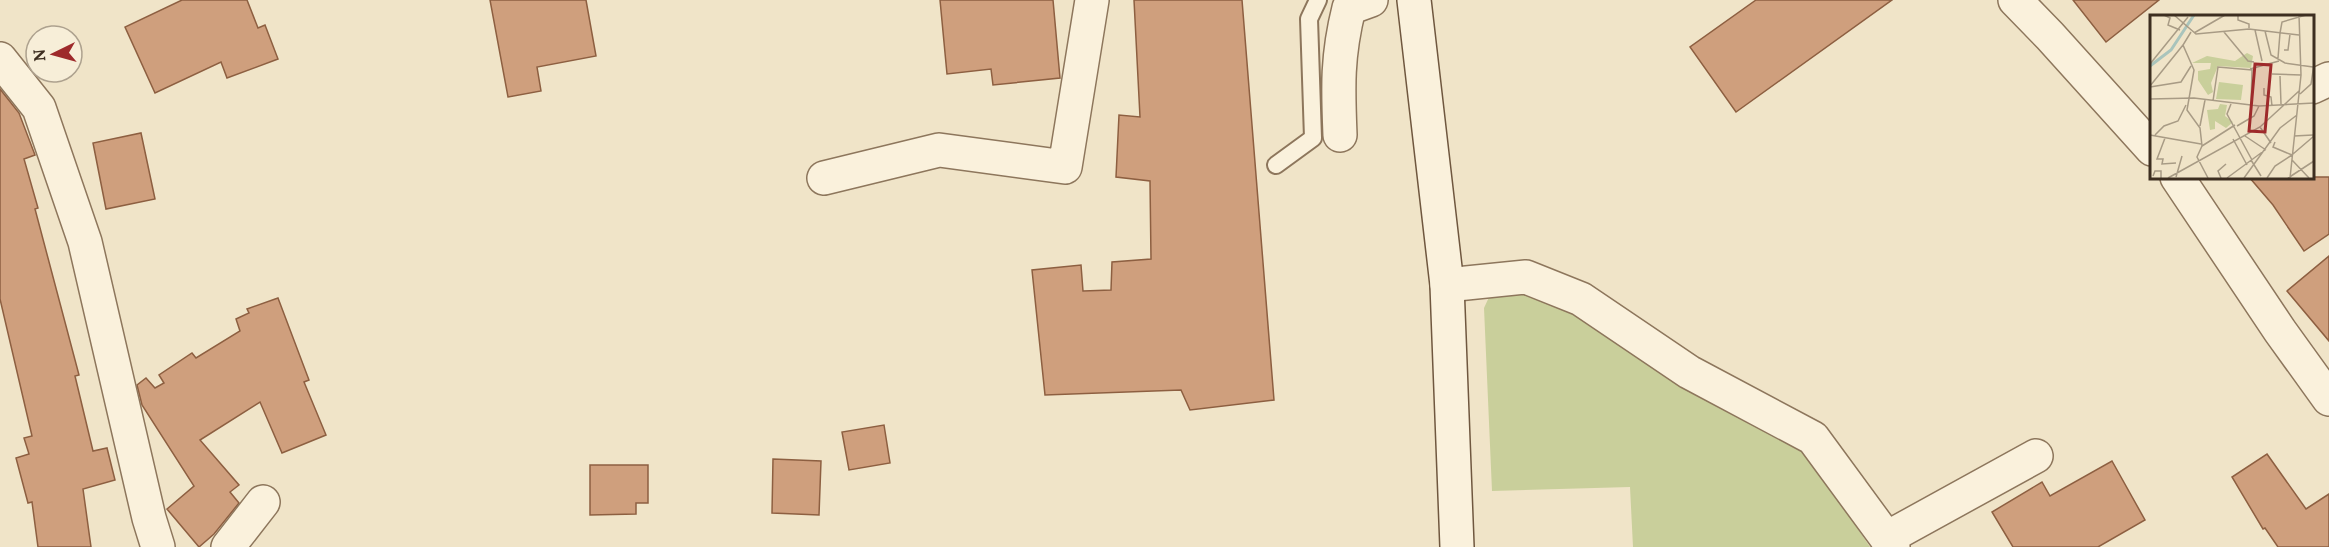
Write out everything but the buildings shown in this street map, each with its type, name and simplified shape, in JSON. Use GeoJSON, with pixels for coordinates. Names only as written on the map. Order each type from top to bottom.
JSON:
{"type":"FeatureCollection","features":[{"type":"Feature","properties":{"kind":"street"},"geometry":{"type":"LineString","coordinates":[[824,178],[939,150],[1065,167],[1092,0]]}},
{"type":"Feature","properties":{"kind":"street"},"geometry":{"type":"LineString","coordinates":[[1340,135],[1337,75],[1341,39],[1349,8],[1371,0]]}},
{"type":"Feature","properties":{"kind":"street"},"geometry":{"type":"LineString","coordinates":[[1414,0],[1447,285],[1457,547]]}},
{"type":"Feature","properties":{"kind":"street"},"geometry":{"type":"LineString","coordinates":[[2014,0],[2050,36],[2150,147]]}},
{"type":"Feature","properties":{"kind":"street"},"geometry":{"type":"LineString","coordinates":[[0,59],[39,108],[86,242],[149,518],[158,547]]}},
{"type":"Feature","properties":{"kind":"street"},"geometry":{"type":"LineString","coordinates":[[2314,86],[2329,79]]}},
{"type":"Feature","properties":{"kind":"street"},"geometry":{"type":"LineString","coordinates":[[2182,178],[2280,331],[2329,399]]}},
{"type":"Feature","properties":{"kind":"street"},"geometry":{"type":"LineString","coordinates":[[1447,285],[1526,277],[1581,299],[1689,372],[1813,438],[1890,543],[2036,456]]}},
{"type":"Feature","properties":{"kind":"street"},"geometry":{"type":"LineString","coordinates":[[228,547],[263,502]]}},
{"type":"Feature","properties":{"kind":"lane"},"geometry":{"type":"LineString","coordinates":[[1276,165],[1313,138],[1309,19],[1318,0]]}},
{"type":"Feature","properties":{"kind":"green space"},"geometry":{"type":"Polygon","coordinates":[[[1524,290],[1603,328],[1712,403],[1803,447],[1870,547],[1633,547],[1630,487],[1492,491],[1484,308],[1490,295],[1524,290]]]}}]}
